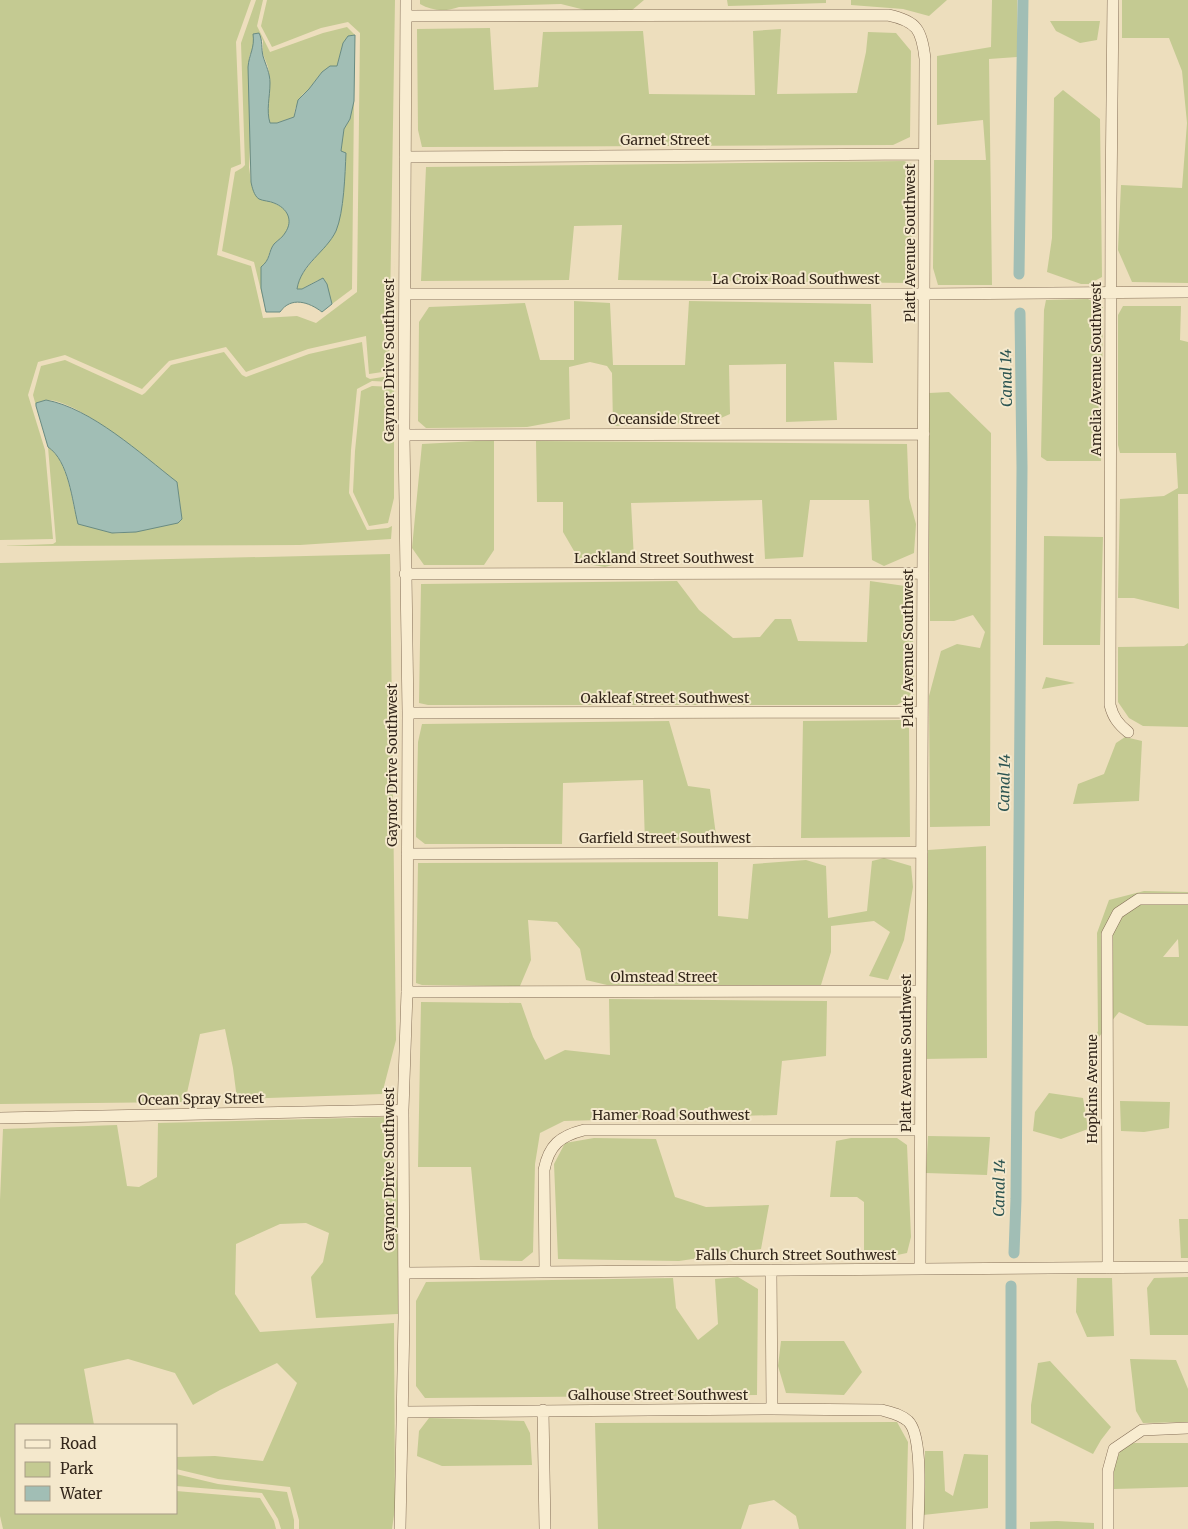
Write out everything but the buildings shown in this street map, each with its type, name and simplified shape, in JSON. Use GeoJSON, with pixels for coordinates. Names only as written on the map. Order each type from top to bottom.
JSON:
{"type":"FeatureCollection","features":[{"type":"Feature","properties":{"kind":"street","name":"Gaynor Drive Southwest"},"geometry":{"type":"LineString","coordinates":[[400,1529],[404,1412],[403,1110],[407,992],[408,713],[404,435],[406,0]]}},
{"type":"Feature","properties":{"kind":"street","name":"Amelia Avenue Southwest"},"geometry":{"type":"LineString","coordinates":[[1113,0],[1110,705],[1113,715],[1128,732]]}},
{"type":"Feature","properties":{"kind":"street","name":"Platt Avenue Southwest"},"geometry":{"type":"LineString","coordinates":[[406,16],[888,15],[904,18],[917,28],[924,44],[920,1269]]}},
{"type":"Feature","properties":{"kind":"street","name":"Garnet Street"},"geometry":{"type":"LineString","coordinates":[[405,157],[925,154]]}},
{"type":"Feature","properties":{"kind":"street","name":"La Croix Road Southwest"},"geometry":{"type":"LineString","coordinates":[[405,294],[1188,292]]}},
{"type":"Feature","properties":{"kind":"street","name":"Oceanside Street"},"geometry":{"type":"LineString","coordinates":[[404,435],[924,434]]}},
{"type":"Feature","properties":{"kind":"street","name":"Lackland Street Southwest"},"geometry":{"type":"LineString","coordinates":[[405,574],[923,573]]}},
{"type":"Feature","properties":{"kind":"street","name":"Oakleaf Street Southwest"},"geometry":{"type":"LineString","coordinates":[[408,713],[922,712]]}},
{"type":"Feature","properties":{"kind":"street","name":"Garfield Street Southwest"},"geometry":{"type":"LineString","coordinates":[[407,854],[922,852]]}},
{"type":"Feature","properties":{"kind":"street","name":"Hopkins Avenue"},"geometry":{"type":"LineString","coordinates":[[1108,1268],[1107,934],[1118,913],[1139,899],[1188,899]]}},
{"type":"Feature","properties":{"kind":"street","name":"Olmstead Street"},"geometry":{"type":"LineString","coordinates":[[407,992],[920,991]]}},
{"type":"Feature","properties":{"kind":"street","name":"Ocean Spray Street"},"geometry":{"type":"LineString","coordinates":[[0,1118],[403,1110]]}},
{"type":"Feature","properties":{"kind":"street","name":"Hamer Road Southwest"},"geometry":{"type":"LineString","coordinates":[[545,1272],[544,1170],[547,1158],[555,1144],[568,1134],[584,1130],[920,1130]]}},
{"type":"Feature","properties":{"kind":"street","name":"Falls Church Street Southwest"},"geometry":{"type":"LineString","coordinates":[[405,1273],[1188,1267]]}},
{"type":"Feature","properties":{"kind":"street"},"geometry":{"type":"LineString","coordinates":[[772,1270],[772,1409]]}},
{"type":"Feature","properties":{"kind":"street"},"geometry":{"type":"LineString","coordinates":[[544,1410],[545,1529]]}},
{"type":"Feature","properties":{"kind":"street","name":"Galhouse Street Southwest"},"geometry":{"type":"LineString","coordinates":[[404,1412],[882,1410],[898,1414],[909,1422],[917,1436],[918,1529]]}},
{"type":"Feature","properties":{"kind":"street"},"geometry":{"type":"LineString","coordinates":[[1108,1529],[1108,1471],[1114,1449],[1142,1430],[1188,1428]]}},
{"type":"Feature","properties":{"kind":"green space"},"geometry":{"type":"Polygon","coordinates":[[[0,0],[251,0],[236,42],[241,164],[231,168],[217,255],[251,266],[263,318],[297,316],[316,323],[357,292],[360,33],[348,22],[321,28],[272,47],[261,26],[267,0],[395,0],[389,371],[369,374],[366,336],[308,349],[246,372],[226,347],[169,361],[142,389],[65,355],[38,362],[28,395],[45,450],[53,539],[0,540],[0,0]]]}},
{"type":"Feature","properties":{"kind":"green space"},"geometry":{"type":"Polygon","coordinates":[[[256,0],[263,0],[257,26],[270,52],[323,33],[347,27],[355,35],[352,35],[343,43],[337,66],[322,72],[302,95],[295,109],[294,117],[277,123],[270,123],[267,111],[270,81],[268,67],[263,54],[263,41],[259,33],[249,57],[251,127],[249,167],[251,182],[259,199],[279,205],[288,213],[290,219],[290,225],[286,233],[273,245],[267,260],[261,267],[263,299],[254,262],[222,251],[235,172],[245,165],[241,43],[256,0]]]}},
{"type":"Feature","properties":{"kind":"green space"},"geometry":{"type":"Polygon","coordinates":[[[420,0],[644,0],[631,11],[589,11],[561,4],[459,7],[439,10],[420,4],[420,0]]]}},
{"type":"Feature","properties":{"kind":"green space"},"geometry":{"type":"Polygon","coordinates":[[[727,0],[826,0],[826,3],[728,6],[727,0]]]}},
{"type":"Feature","properties":{"kind":"green space"},"geometry":{"type":"Polygon","coordinates":[[[851,0],[947,0],[929,16],[903,9],[851,5],[851,0]]]}},
{"type":"Feature","properties":{"kind":"green space"},"geometry":{"type":"Polygon","coordinates":[[[992,0],[1017,0],[1017,57],[989,59],[992,285],[938,285],[933,268],[934,160],[986,160],[983,120],[937,125],[937,56],[991,47],[992,0]]]}},
{"type":"Feature","properties":{"kind":"green space"},"geometry":{"type":"Polygon","coordinates":[[[1122,0],[1188,0],[1188,283],[1132,282],[1118,250],[1121,185],[1182,188],[1187,123],[1182,71],[1169,38],[1122,38],[1122,0]]]}},
{"type":"Feature","properties":{"kind":"green space"},"geometry":{"type":"Polygon","coordinates":[[[1050,21],[1100,21],[1097,40],[1080,43],[1056,31],[1050,21]]]}},
{"type":"Feature","properties":{"kind":"green space"},"geometry":{"type":"Polygon","coordinates":[[[490,28],[494,90],[538,87],[543,32],[643,31],[649,94],[755,95],[753,31],[781,29],[777,94],[857,93],[866,52],[868,32],[896,33],[911,51],[910,137],[893,145],[422,147],[418,130],[417,29],[490,28]]]}},
{"type":"Feature","properties":{"kind":"green space"},"geometry":{"type":"Polygon","coordinates":[[[1063,90],[1100,119],[1102,277],[1089,284],[1081,284],[1047,272],[1052,238],[1054,98],[1063,90]]]}},
{"type":"Feature","properties":{"kind":"green space"},"geometry":{"type":"Polygon","coordinates":[[[354,97],[352,289],[332,304],[330,297],[318,280],[302,289],[297,289],[299,278],[336,231],[346,164],[341,151],[342,141],[344,129],[350,119],[354,97]]]}},
{"type":"Feature","properties":{"kind":"green space"},"geometry":{"type":"Polygon","coordinates":[[[904,161],[914,165],[910,283],[618,280],[622,225],[574,226],[569,280],[421,281],[426,167],[904,161]]]}},
{"type":"Feature","properties":{"kind":"green space"},"geometry":{"type":"Polygon","coordinates":[[[395,244],[393,382],[372,381],[357,389],[349,493],[367,530],[392,526],[391,539],[300,545],[0,546],[53,544],[56,542],[48,447],[54,452],[63,468],[75,512],[98,528],[108,532],[122,533],[148,529],[182,519],[177,482],[133,447],[96,421],[62,403],[46,400],[36,403],[36,406],[33,395],[41,366],[65,360],[142,395],[171,365],[224,352],[242,375],[246,377],[309,354],[362,342],[366,377],[370,379],[389,376],[393,371],[395,244]]]}},
{"type":"Feature","properties":{"kind":"green space"},"geometry":{"type":"Polygon","coordinates":[[[1088,299],[1103,307],[1101,461],[1047,461],[1041,457],[1044,310],[1046,300],[1088,299]]]}},
{"type":"Feature","properties":{"kind":"green space"},"geometry":{"type":"Polygon","coordinates":[[[574,301],[610,303],[613,365],[685,365],[689,301],[871,304],[873,363],[834,362],[837,420],[786,422],[786,364],[729,365],[730,414],[712,422],[613,426],[612,373],[607,366],[590,362],[569,367],[570,419],[527,427],[426,428],[418,421],[419,322],[429,307],[525,303],[540,360],[574,360],[574,301]]]}},
{"type":"Feature","properties":{"kind":"green space"},"geometry":{"type":"Polygon","coordinates":[[[1123,306],[1181,306],[1180,340],[1188,342],[1188,494],[1178,494],[1179,609],[1134,598],[1118,598],[1120,499],[1164,496],[1178,488],[1176,453],[1120,453],[1118,445],[1118,315],[1123,306]]]}},
{"type":"Feature","properties":{"kind":"green space"},"geometry":{"type":"Polygon","coordinates":[[[372,386],[394,387],[394,498],[388,523],[369,526],[353,492],[361,391],[372,386]]]}},
{"type":"Feature","properties":{"kind":"green space"},"geometry":{"type":"Polygon","coordinates":[[[949,392],[991,433],[990,826],[930,827],[929,696],[941,651],[957,644],[980,648],[985,632],[973,615],[954,621],[930,621],[929,393],[949,392]]]}},
{"type":"Feature","properties":{"kind":"green space"},"geometry":{"type":"Polygon","coordinates":[[[494,440],[494,550],[484,565],[424,565],[412,548],[422,444],[494,440]]]}},
{"type":"Feature","properties":{"kind":"green space"},"geometry":{"type":"Polygon","coordinates":[[[536,441],[907,444],[909,498],[916,524],[914,553],[884,566],[872,560],[869,500],[810,500],[803,557],[765,559],[762,500],[631,503],[634,559],[605,567],[581,563],[563,532],[563,502],[537,502],[536,441]]]}},
{"type":"Feature","properties":{"kind":"green space"},"geometry":{"type":"Polygon","coordinates":[[[1044,536],[1103,537],[1100,645],[1043,645],[1044,536]]]}},
{"type":"Feature","properties":{"kind":"green space"},"geometry":{"type":"Polygon","coordinates":[[[390,554],[396,1040],[382,1094],[237,1099],[225,1029],[200,1034],[185,1102],[0,1104],[0,563],[390,554]]]}},
{"type":"Feature","properties":{"kind":"green space"},"geometry":{"type":"Polygon","coordinates":[[[677,581],[699,610],[733,638],[760,637],[775,619],[791,619],[798,641],[867,642],[870,581],[912,587],[914,695],[897,705],[428,705],[419,703],[421,584],[677,581]]]}},
{"type":"Feature","properties":{"kind":"green space"},"geometry":{"type":"Polygon","coordinates":[[[1188,643],[1188,727],[1143,726],[1129,718],[1118,702],[1118,647],[1184,646],[1188,643]]]}},
{"type":"Feature","properties":{"kind":"green space"},"geometry":{"type":"Polygon","coordinates":[[[1046,677],[1075,683],[1042,689],[1046,677]]]}},
{"type":"Feature","properties":{"kind":"green space"},"geometry":{"type":"Polygon","coordinates":[[[901,720],[909,728],[910,837],[801,838],[803,721],[901,720]]]}},
{"type":"Feature","properties":{"kind":"green space"},"geometry":{"type":"Polygon","coordinates":[[[669,721],[688,786],[710,789],[717,843],[645,843],[643,780],[563,783],[562,844],[425,844],[416,837],[418,742],[422,724],[669,721]]]}},
{"type":"Feature","properties":{"kind":"green space"},"geometry":{"type":"Polygon","coordinates":[[[1125,737],[1142,741],[1139,801],[1073,804],[1078,784],[1104,774],[1116,743],[1125,737]]]}},
{"type":"Feature","properties":{"kind":"green space"},"geometry":{"type":"Polygon","coordinates":[[[986,846],[987,1058],[923,1059],[928,850],[986,846]]]}},
{"type":"Feature","properties":{"kind":"green space"},"geometry":{"type":"Polygon","coordinates":[[[884,858],[911,866],[913,887],[904,940],[888,980],[869,976],[890,932],[874,921],[831,926],[831,952],[821,985],[607,985],[586,980],[580,949],[557,922],[528,920],[531,960],[520,986],[422,985],[416,983],[418,863],[718,862],[718,916],[748,919],[753,864],[806,860],[826,866],[828,918],[867,911],[872,861],[884,858]]]}},
{"type":"Feature","properties":{"kind":"green space"},"geometry":{"type":"Polygon","coordinates":[[[1144,891],[1188,892],[1188,1026],[1147,1025],[1119,1012],[1086,1053],[1098,1031],[1097,933],[1109,900],[1144,891]],[[1178,939],[1163,957],[1179,957],[1178,939]]]}},
{"type":"Feature","properties":{"kind":"green space"},"geometry":{"type":"Polygon","coordinates":[[[609,999],[827,1001],[826,1056],[782,1061],[777,1115],[564,1121],[540,1133],[535,1164],[533,1252],[522,1261],[480,1260],[471,1167],[418,1167],[421,1002],[521,1003],[533,1037],[545,1060],[565,1050],[610,1055],[609,999]]]}},
{"type":"Feature","properties":{"kind":"green space"},"geometry":{"type":"Polygon","coordinates":[[[1049,1093],[1083,1098],[1088,1129],[1061,1139],[1033,1131],[1035,1112],[1049,1093]]]}},
{"type":"Feature","properties":{"kind":"green space"},"geometry":{"type":"Polygon","coordinates":[[[1120,1101],[1170,1102],[1169,1128],[1144,1132],[1121,1131],[1120,1101]]]}},
{"type":"Feature","properties":{"kind":"green space"},"geometry":{"type":"Polygon","coordinates":[[[387,1117],[398,1188],[398,1314],[316,1318],[311,1277],[323,1262],[329,1233],[306,1223],[280,1224],[236,1244],[235,1294],[260,1332],[394,1323],[395,1508],[392,1529],[299,1529],[299,1520],[290,1487],[218,1479],[178,1469],[178,1457],[215,1456],[263,1461],[297,1383],[277,1363],[193,1405],[175,1373],[128,1359],[84,1369],[94,1424],[15,1424],[15,1514],[178,1514],[178,1491],[260,1498],[274,1521],[276,1529],[3,1529],[0,1516],[0,1200],[3,1129],[117,1125],[127,1186],[139,1187],[157,1177],[158,1123],[387,1117]]]}},
{"type":"Feature","properties":{"kind":"green space"},"geometry":{"type":"Polygon","coordinates":[[[928,1136],[990,1137],[987,1175],[926,1173],[928,1136]]]}},
{"type":"Feature","properties":{"kind":"green space"},"geometry":{"type":"Polygon","coordinates":[[[594,1138],[656,1139],[675,1197],[706,1207],[769,1205],[761,1249],[679,1261],[558,1259],[554,1164],[565,1143],[594,1138]]]}},
{"type":"Feature","properties":{"kind":"green space"},"geometry":{"type":"Polygon","coordinates":[[[851,1138],[897,1138],[907,1145],[911,1237],[907,1253],[877,1259],[864,1256],[864,1202],[857,1197],[830,1197],[836,1141],[851,1138]]]}},
{"type":"Feature","properties":{"kind":"green space"},"geometry":{"type":"Polygon","coordinates":[[[1179,1219],[1188,1219],[1188,1258],[1181,1258],[1179,1219]]]}},
{"type":"Feature","properties":{"kind":"green space"},"geometry":{"type":"Polygon","coordinates":[[[738,1277],[758,1289],[757,1395],[425,1398],[416,1386],[416,1301],[426,1282],[673,1278],[676,1308],[698,1340],[718,1324],[715,1279],[738,1277]]]}},
{"type":"Feature","properties":{"kind":"green space"},"geometry":{"type":"Polygon","coordinates":[[[1188,1277],[1188,1335],[1150,1335],[1147,1288],[1154,1278],[1188,1277]]]}},
{"type":"Feature","properties":{"kind":"green space"},"geometry":{"type":"Polygon","coordinates":[[[1077,1278],[1112,1278],[1114,1336],[1087,1337],[1076,1312],[1077,1278]]]}},
{"type":"Feature","properties":{"kind":"green space"},"geometry":{"type":"Polygon","coordinates":[[[781,1341],[844,1341],[862,1372],[844,1395],[786,1393],[778,1366],[781,1341]]]}},
{"type":"Feature","properties":{"kind":"green space"},"geometry":{"type":"Polygon","coordinates":[[[1130,1359],[1176,1360],[1188,1389],[1188,1422],[1143,1423],[1136,1411],[1130,1359]]]}},
{"type":"Feature","properties":{"kind":"green space"},"geometry":{"type":"Polygon","coordinates":[[[1050,1361],[1111,1427],[1093,1454],[1031,1423],[1031,1405],[1038,1363],[1050,1361]]]}},
{"type":"Feature","properties":{"kind":"green space"},"geometry":{"type":"Polygon","coordinates":[[[429,1418],[524,1421],[530,1433],[532,1465],[442,1466],[417,1456],[419,1431],[429,1418]]]}},
{"type":"Feature","properties":{"kind":"green space"},"geometry":{"type":"Polygon","coordinates":[[[897,1422],[908,1442],[906,1529],[799,1529],[796,1516],[774,1500],[749,1505],[741,1529],[598,1529],[595,1423],[897,1422]]]}},
{"type":"Feature","properties":{"kind":"green space"},"geometry":{"type":"Polygon","coordinates":[[[1134,1443],[1188,1443],[1188,1487],[1114,1489],[1114,1464],[1122,1448],[1134,1443]]]}},
{"type":"Feature","properties":{"kind":"green space"},"geometry":{"type":"Polygon","coordinates":[[[925,1451],[943,1451],[945,1491],[953,1496],[964,1454],[988,1455],[988,1508],[923,1515],[925,1451]]]}},
{"type":"Feature","properties":{"kind":"green space"},"geometry":{"type":"Polygon","coordinates":[[[178,1474],[218,1484],[287,1492],[294,1520],[294,1529],[281,1529],[278,1519],[262,1493],[178,1486],[178,1474]]]}},
{"type":"Feature","properties":{"kind":"green space"},"geometry":{"type":"Polygon","coordinates":[[[1030,1522],[1094,1523],[1094,1529],[1030,1529],[1030,1522]]]}},
{"type":"Feature","properties":{"kind":"water"},"geometry":{"type":"Polygon","coordinates":[[[259,33],[270,79],[268,108],[270,123],[277,123],[294,117],[298,100],[322,72],[330,66],[337,66],[343,43],[348,36],[355,35],[354,101],[350,119],[344,129],[341,151],[346,153],[344,193],[339,223],[332,238],[303,272],[297,289],[302,289],[323,278],[327,284],[332,304],[322,312],[306,303],[295,302],[284,307],[280,312],[266,312],[261,288],[261,267],[268,258],[274,244],[288,228],[289,219],[286,211],[279,205],[257,198],[251,182],[248,67],[253,34],[259,33]]]}},
{"type":"Feature","properties":{"kind":"water"},"geometry":{"type":"Polygon","coordinates":[[[46,400],[80,412],[98,422],[115,433],[177,482],[182,519],[178,523],[136,532],[112,533],[78,524],[69,482],[61,462],[48,447],[36,406],[36,403],[46,400]]]}},
{"type":"Feature","properties":{"kind":"waterway","name":"Canal 14"},"geometry":{"type":"LineString","coordinates":[[1019,274],[1023,0]]}},
{"type":"Feature","properties":{"kind":"waterway","name":"Canal 14"},"geometry":{"type":"LineString","coordinates":[[1014,1253],[1022,468],[1020,313]]}},
{"type":"Feature","properties":{"kind":"waterway","name":"Canal 14"},"geometry":{"type":"LineString","coordinates":[[1011,1286],[1011,1529]]}}]}
